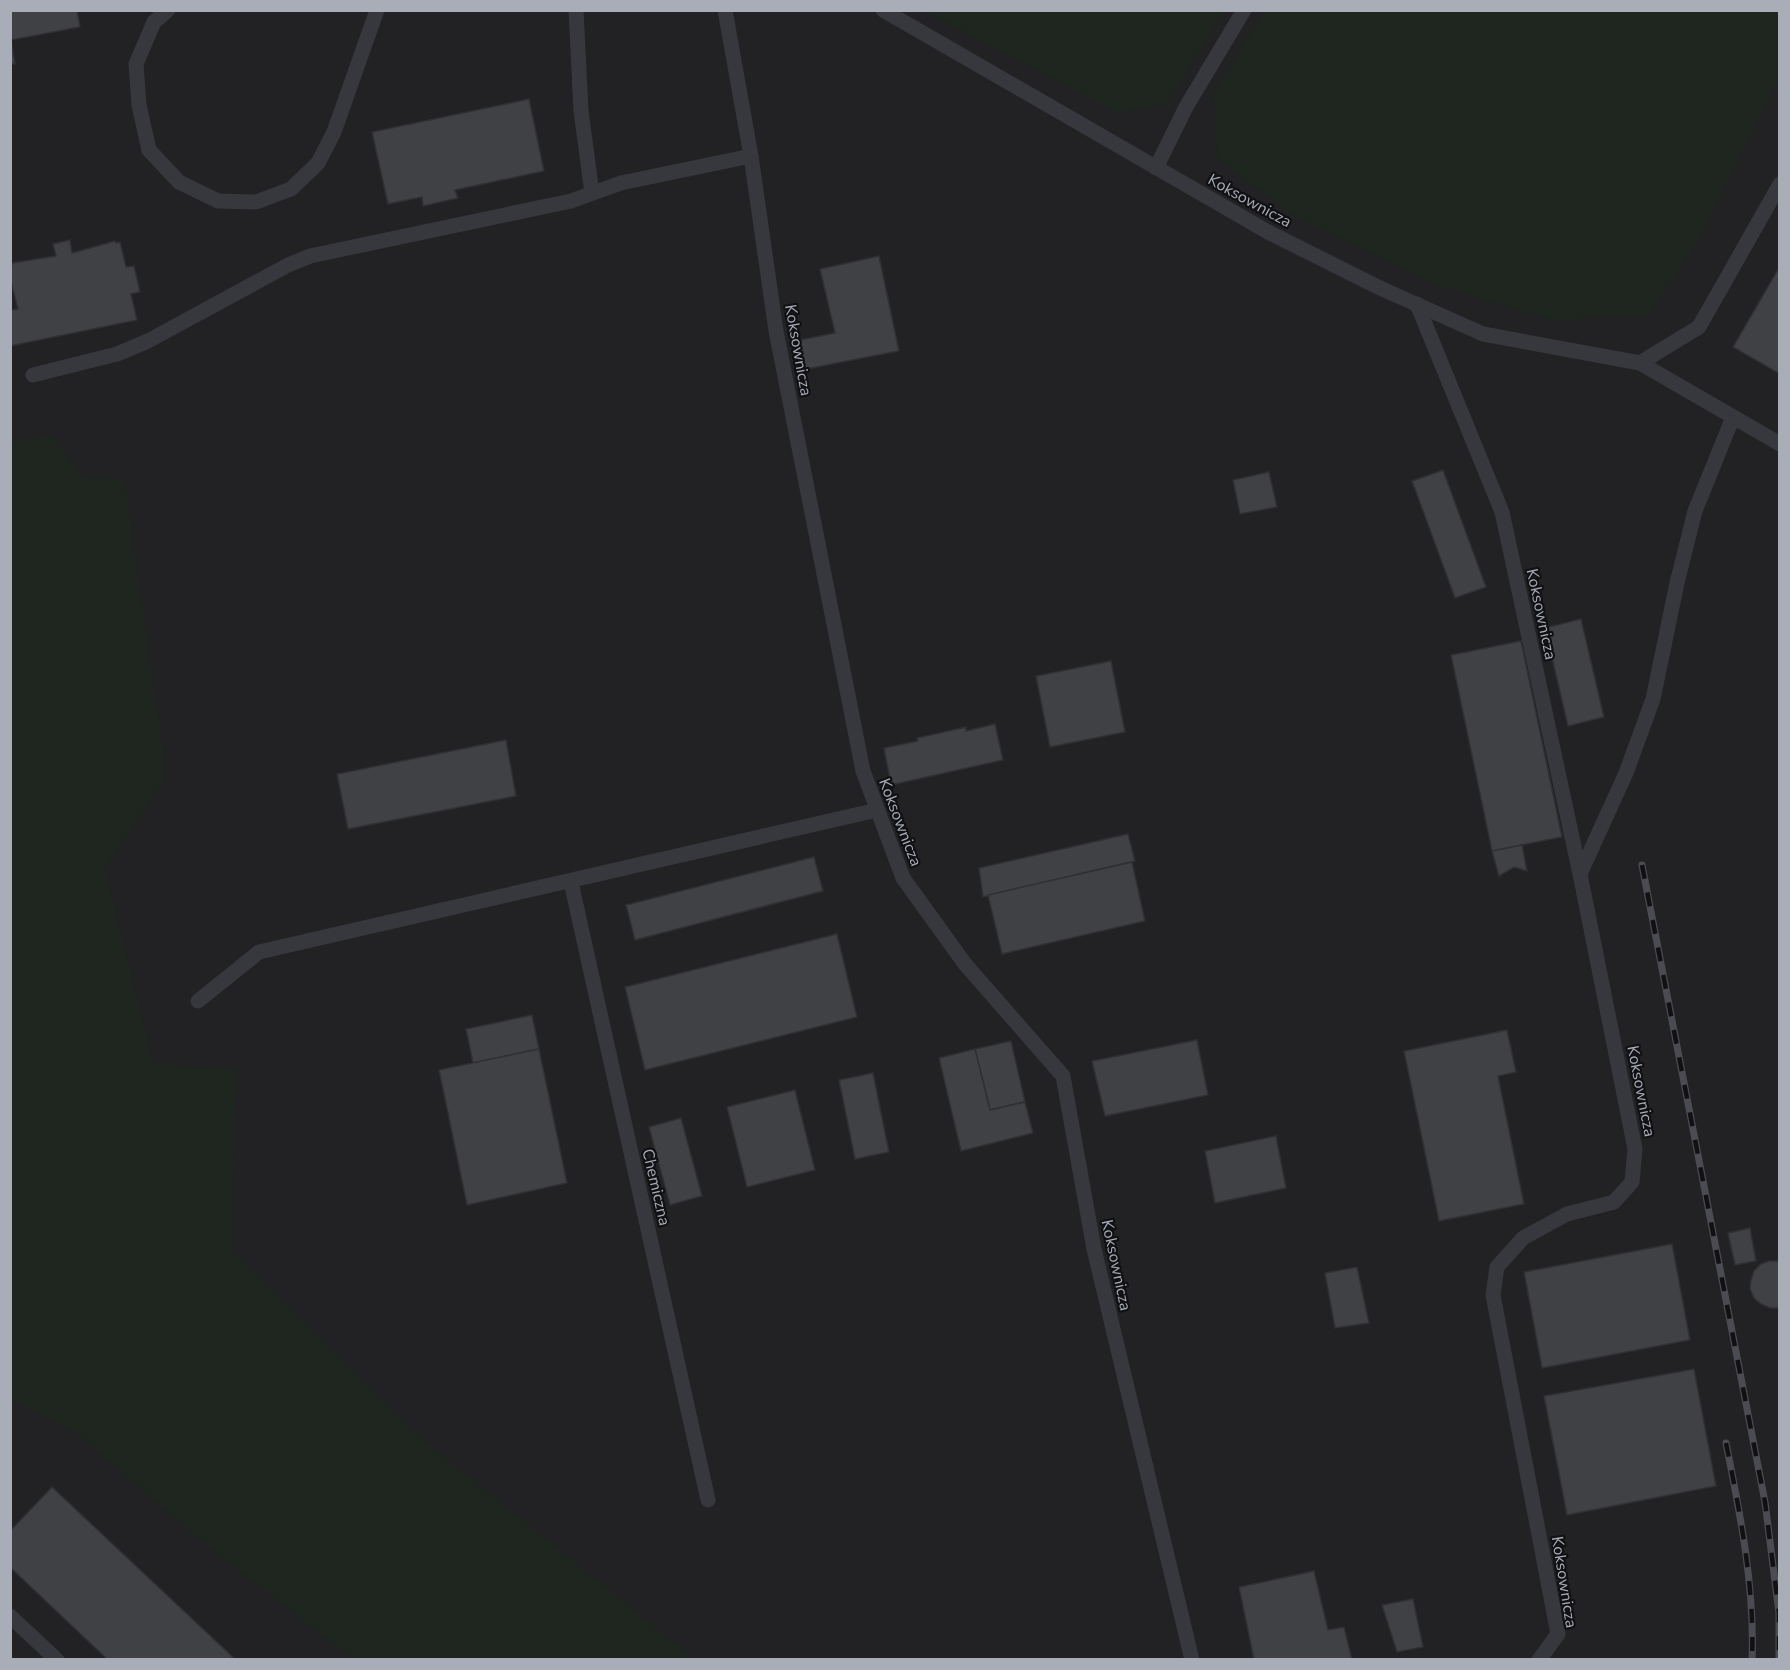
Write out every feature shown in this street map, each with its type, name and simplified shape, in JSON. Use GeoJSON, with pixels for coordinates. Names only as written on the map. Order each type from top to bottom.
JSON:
{"type":"FeatureCollection","features":[{"type":"Feature","properties":{"kind":"lane"},"geometry":{"type":"LineString","coordinates":[[168,10],[154,22],[136,64],[139,105],[149,150],[179,182],[218,201],[256,202],[291,189],[318,163],[334,132],[377,10]]}},
{"type":"Feature","properties":{"kind":"lane"},"geometry":{"type":"LineString","coordinates":[[576,10],[581,111],[592,193]]}},
{"type":"Feature","properties":{"kind":"lane","name":"Koksownicza"},"geometry":{"type":"LineString","coordinates":[[725,10],[751,156],[776,331],[863,771],[903,878],[965,964],[1063,1076],[1094,1249],[1192,1659]]}},
{"type":"Feature","properties":{"kind":"lane","name":"Koksownicza"},"geometry":{"type":"LineString","coordinates":[[883,10],[1268,232],[1483,334],[1640,363],[1779,444]]}},
{"type":"Feature","properties":{"kind":"lane"},"geometry":{"type":"LineString","coordinates":[[1156,168],[1185,107],[1244,10]]}},
{"type":"Feature","properties":{"kind":"lane"},"geometry":{"type":"LineString","coordinates":[[33,375],[117,354],[148,341],[288,265],[310,256],[571,201],[621,183],[751,156]]}},
{"type":"Feature","properties":{"kind":"lane"},"geometry":{"type":"LineString","coordinates":[[1640,363],[1699,327],[1779,184]]}},
{"type":"Feature","properties":{"kind":"lane","name":"Koksownicza"},"geometry":{"type":"LineString","coordinates":[[1417,304],[1502,512],[1580,874],[1635,1149],[1632,1182],[1614,1202],[1567,1214],[1531,1233],[1522,1238],[1497,1267],[1493,1295],[1558,1634],[1539,1659]]}},
{"type":"Feature","properties":{"kind":"lane"},"geometry":{"type":"LineString","coordinates":[[1580,874],[1626,773],[1653,699],[1677,583],[1695,511],[1733,417]]}},
{"type":"Feature","properties":{"kind":"lane"},"geometry":{"type":"LineString","coordinates":[[198,1000],[259,952],[877,810]]}},
{"type":"Feature","properties":{"kind":"lane","name":"Chemiczna"},"geometry":{"type":"LineString","coordinates":[[571,882],[708,1500]]}},
{"type":"Feature","properties":{"kind":"lane"},"geometry":{"type":"LineString","coordinates":[[10,1616],[57,1659]]}},
{"type":"Feature","properties":{"kind":"shaded area"},"geometry":{"type":"Polygon","coordinates":[[[10,11],[1779,11],[1779,1659],[11,1659],[10,11]]]}},
{"type":"Feature","properties":{"kind":"shaded area"},"geometry":{"type":"Polygon","coordinates":[[[926,11],[1224,11],[1168,104],[1117,113],[926,11]]]}},
{"type":"Feature","properties":{"kind":"shaded area"},"geometry":{"type":"Polygon","coordinates":[[[1265,11],[1779,11],[1779,78],[1695,247],[1649,317],[1551,320],[1440,286],[1297,218],[1218,159],[1213,94],[1265,11]]]}},
{"type":"Feature","properties":{"kind":"shaded area"},"geometry":{"type":"Polygon","coordinates":[[[53,436],[84,477],[125,480],[167,777],[105,868],[154,1064],[237,1068],[232,1250],[413,1431],[695,1659],[352,1659],[189,1531],[80,1436],[11,1399],[10,442],[53,436]]]}},
{"type":"Feature","properties":{"kind":"building"},"geometry":{"type":"Polygon","coordinates":[[[10,10],[77,10],[80,27],[11,40],[15,64],[10,64],[10,10]]]}},
{"type":"Feature","properties":{"kind":"building"},"geometry":{"type":"Polygon","coordinates":[[[529,99],[544,171],[455,190],[458,198],[423,206],[422,197],[388,204],[372,132],[529,99]]]}},
{"type":"Feature","properties":{"kind":"building"},"geometry":{"type":"Polygon","coordinates":[[[70,240],[72,253],[115,241],[120,242],[126,267],[134,266],[140,292],[131,294],[137,320],[10,346],[10,310],[18,309],[10,278],[12,263],[56,256],[53,244],[70,240]]]}},
{"type":"Feature","properties":{"kind":"building"},"geometry":{"type":"Polygon","coordinates":[[[879,256],[899,351],[801,370],[795,341],[835,333],[820,269],[879,256]]]}},
{"type":"Feature","properties":{"kind":"building"},"geometry":{"type":"Polygon","coordinates":[[[1780,266],[1780,374],[1733,347],[1780,266]]]}},
{"type":"Feature","properties":{"kind":"building"},"geometry":{"type":"Polygon","coordinates":[[[1443,470],[1486,587],[1455,598],[1412,481],[1443,470]]]}},
{"type":"Feature","properties":{"kind":"building"},"geometry":{"type":"Polygon","coordinates":[[[1269,472],[1277,507],[1240,514],[1233,480],[1269,472]]]}},
{"type":"Feature","properties":{"kind":"building"},"geometry":{"type":"Polygon","coordinates":[[[1581,619],[1604,717],[1568,726],[1545,628],[1581,619]]]}},
{"type":"Feature","properties":{"kind":"building"},"geometry":{"type":"Polygon","coordinates":[[[1521,641],[1562,837],[1492,851],[1451,655],[1521,641]]]}},
{"type":"Feature","properties":{"kind":"building"},"geometry":{"type":"Polygon","coordinates":[[[1111,661],[1125,732],[1050,747],[1036,676],[1111,661]]]}},
{"type":"Feature","properties":{"kind":"building"},"geometry":{"type":"Polygon","coordinates":[[[995,724],[1003,760],[891,785],[884,748],[966,727],[966,731],[995,724]]]}},
{"type":"Feature","properties":{"kind":"building"},"geometry":{"type":"Polygon","coordinates":[[[506,740],[516,796],[348,829],[337,774],[506,740]]]}},
{"type":"Feature","properties":{"kind":"building"},"geometry":{"type":"Polygon","coordinates":[[[1128,834],[1135,861],[983,897],[979,868],[1128,834]]]}},
{"type":"Feature","properties":{"kind":"building"},"geometry":{"type":"Polygon","coordinates":[[[1522,845],[1527,871],[1514,867],[1499,876],[1492,851],[1522,845]]]}},
{"type":"Feature","properties":{"kind":"building"},"geometry":{"type":"Polygon","coordinates":[[[814,857],[823,891],[635,940],[626,905],[814,857]]]}},
{"type":"Feature","properties":{"kind":"building"},"geometry":{"type":"Polygon","coordinates":[[[1132,862],[1145,921],[1002,954],[988,895],[1132,862]]]}},
{"type":"Feature","properties":{"kind":"building"},"geometry":{"type":"Polygon","coordinates":[[[837,934],[857,1017],[645,1070],[625,987],[837,934]]]}},
{"type":"Feature","properties":{"kind":"building"},"geometry":{"type":"Polygon","coordinates":[[[532,1015],[539,1049],[473,1063],[466,1029],[532,1015]]]}},
{"type":"Feature","properties":{"kind":"building"},"geometry":{"type":"Polygon","coordinates":[[[1507,1030],[1516,1072],[1498,1076],[1524,1204],[1439,1221],[1404,1051],[1507,1030]]]}},
{"type":"Feature","properties":{"kind":"building"},"geometry":{"type":"Polygon","coordinates":[[[1197,1040],[1208,1095],[1105,1116],[1092,1061],[1197,1040]]]}},
{"type":"Feature","properties":{"kind":"building"},"geometry":{"type":"Polygon","coordinates":[[[1011,1041],[1025,1102],[990,1110],[975,1049],[1011,1041]]]}},
{"type":"Feature","properties":{"kind":"building"},"geometry":{"type":"Polygon","coordinates":[[[539,1049],[567,1183],[467,1205],[439,1070],[539,1049]]]}},
{"type":"Feature","properties":{"kind":"building"},"geometry":{"type":"Polygon","coordinates":[[[975,1049],[990,1110],[1025,1102],[1033,1133],[961,1151],[939,1058],[975,1049]]]}},
{"type":"Feature","properties":{"kind":"building"},"geometry":{"type":"Polygon","coordinates":[[[873,1073],[889,1152],[855,1159],[839,1080],[873,1073]]]}},
{"type":"Feature","properties":{"kind":"building"},"geometry":{"type":"Polygon","coordinates":[[[795,1090],[815,1170],[747,1187],[727,1107],[795,1090]]]}},
{"type":"Feature","properties":{"kind":"building"},"geometry":{"type":"Polygon","coordinates":[[[681,1118],[702,1196],[670,1205],[649,1127],[681,1118]]]}},
{"type":"Feature","properties":{"kind":"building"},"geometry":{"type":"Polygon","coordinates":[[[1276,1136],[1286,1188],[1215,1203],[1205,1151],[1276,1136]]]}},
{"type":"Feature","properties":{"kind":"building"},"geometry":{"type":"Polygon","coordinates":[[[1750,1228],[1756,1261],[1735,1265],[1728,1233],[1750,1228]]]}},
{"type":"Feature","properties":{"kind":"building"},"geometry":{"type":"Polygon","coordinates":[[[1672,1244],[1690,1340],[1542,1368],[1524,1272],[1672,1244]]]}},
{"type":"Feature","properties":{"kind":"building"},"geometry":{"type":"Polygon","coordinates":[[[1780,1261],[1779,1308],[1770,1308],[1761,1304],[1754,1298],[1750,1289],[1754,1271],[1761,1264],[1780,1261]]]}},
{"type":"Feature","properties":{"kind":"building"},"geometry":{"type":"Polygon","coordinates":[[[1357,1267],[1369,1323],[1335,1328],[1325,1273],[1357,1267]]]}},
{"type":"Feature","properties":{"kind":"building"},"geometry":{"type":"Polygon","coordinates":[[[1694,1369],[1716,1486],[1567,1515],[1544,1396],[1694,1369]]]}},
{"type":"Feature","properties":{"kind":"building"},"geometry":{"type":"Polygon","coordinates":[[[52,1487],[236,1660],[108,1660],[10,1568],[10,1531],[52,1487]]]}},
{"type":"Feature","properties":{"kind":"building"},"geometry":{"type":"Polygon","coordinates":[[[1314,1571],[1328,1630],[1344,1627],[1352,1660],[1254,1660],[1239,1587],[1314,1571]]]}},
{"type":"Feature","properties":{"kind":"building"},"geometry":{"type":"Polygon","coordinates":[[[1413,1599],[1423,1647],[1397,1652],[1382,1605],[1413,1599]]]}},
{"type":"Feature","properties":{"kind":"railway"},"geometry":{"type":"LineString","coordinates":[[1642,865],[1765,1502],[1779,1613],[1779,1660]]}},
{"type":"Feature","properties":{"kind":"railway"},"geometry":{"type":"LineString","coordinates":[[1726,1443],[1749,1578],[1752,1660]]}}]}
